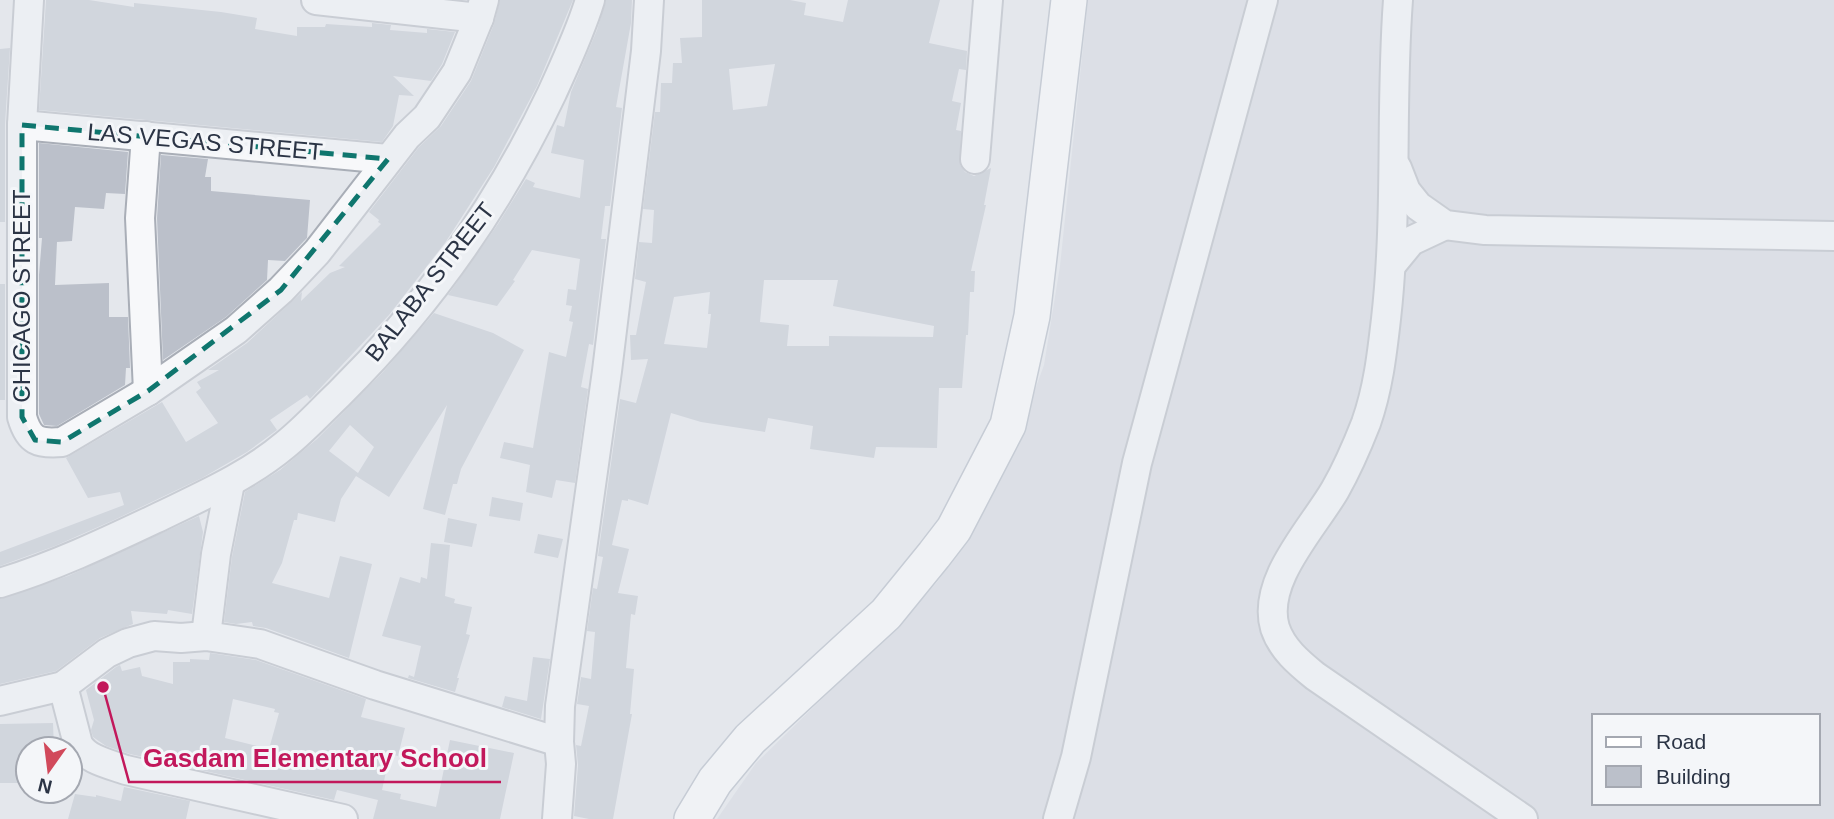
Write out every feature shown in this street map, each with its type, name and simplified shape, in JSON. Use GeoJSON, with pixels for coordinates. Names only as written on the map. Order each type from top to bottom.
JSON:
{"type":"FeatureCollection","features":[{"type":"Feature","properties":{"kind":"main road"},"geometry":{"type":"LineString","coordinates":[[692,819],[716,781],[750,739],[886,614],[934,555],[954,529],[1008,425],[1032,316],[1069,0]]}},
{"type":"Feature","properties":{"kind":"street","name":"CHICAGO STREET"},"geometry":{"type":"LineString","coordinates":[[29,0],[22,125],[22,417],[26,430],[42,443],[62,442],[148,391],[236,330],[281,290],[317,252],[388,159],[427,117],[457,72],[482,9]]}},
{"type":"Feature","properties":{"kind":"street"},"geometry":{"type":"LineString","coordinates":[[316,0],[482,9]]}},
{"type":"Feature","properties":{"kind":"street","name":"BALABA STREET"},"geometry":{"type":"LineString","coordinates":[[0,583],[68,560],[230,483],[285,446],[348,384],[398,333],[454,259],[502,188],[537,125],[581,31],[590,0]]}},
{"type":"Feature","properties":{"kind":"street"},"geometry":{"type":"LineString","coordinates":[[557,819],[562,692],[607,371],[646,51],[649,0]]}},
{"type":"Feature","properties":{"kind":"street"},"geometry":{"type":"LineString","coordinates":[[975,159],[988,0]]}},
{"type":"Feature","properties":{"kind":"street"},"geometry":{"type":"LineString","coordinates":[[1058,819],[1076,757],[1137,463],[1264,0]]}},
{"type":"Feature","properties":{"kind":"street"},"geometry":{"type":"LineString","coordinates":[[1398,0],[1392,263],[1376,388],[1354,454],[1334,491],[1282,572],[1272,611],[1275,627],[1283,644],[1296,660],[1315,676],[1523,819]]}},
{"type":"Feature","properties":{"kind":"street","name":"LAS VEGAS STREET"},"geometry":{"type":"LineString","coordinates":[[22,125],[388,159]]}},
{"type":"Feature","properties":{"kind":"street"},"geometry":{"type":"LineString","coordinates":[[146,136],[140,218],[148,391]]}},
{"type":"Feature","properties":{"kind":"street"},"geometry":{"type":"LineString","coordinates":[[1395,161],[1406,191],[1418,205],[1445,225],[1485,230],[1834,236]]}},
{"type":"Feature","properties":{"kind":"street"},"geometry":{"type":"LineString","coordinates":[[1392,263],[1411,242],[1445,225]]}},
{"type":"Feature","properties":{"kind":"street"},"geometry":{"type":"LineString","coordinates":[[206,636],[216,554],[230,483]]}},
{"type":"Feature","properties":{"kind":"street"},"geometry":{"type":"LineString","coordinates":[[0,701],[63,687],[107,653],[128,643],[154,636],[206,636],[260,644],[375,685],[559,742]]}},
{"type":"Feature","properties":{"kind":"street"},"geometry":{"type":"LineString","coordinates":[[63,687],[78,744],[83,752],[96,759],[126,770],[343,819]]}},
{"type":"Feature","properties":{"kind":"highlighted area"},"geometry":{"type":"Polygon","coordinates":[[[22,125],[388,159],[281,290],[148,391],[62,442],[35,440],[22,417],[22,125]]]}},
{"type":"Feature","properties":{"kind":"shaded area"},"geometry":{"type":"Polygon","coordinates":[[[1088,0],[1834,0],[1834,819],[717,819],[756,763],[904,619],[938,581],[977,523],[1006,469],[1044,365],[1060,266],[1088,0]]]}},
{"type":"Feature","properties":{"kind":"building"},"geometry":{"type":"Polygon","coordinates":[[[46,0],[89,0],[134,7],[134,3],[221,12],[257,18],[255,29],[297,36],[297,27],[325,27],[326,24],[372,27],[372,23],[391,25],[390,30],[427,33],[427,29],[455,32],[442,64],[431,81],[393,76],[414,96],[399,95],[393,126],[382,142],[39,110],[46,0]]]}},
{"type":"Feature","properties":{"kind":"building"},"geometry":{"type":"Polygon","coordinates":[[[500,0],[573,0],[537,86],[494,167],[445,243],[389,315],[310,399],[307,395],[270,420],[277,430],[247,452],[202,478],[114,520],[0,566],[0,552],[124,505],[120,492],[88,498],[66,458],[162,402],[186,442],[218,423],[196,392],[201,388],[197,382],[219,370],[208,370],[247,343],[302,292],[301,301],[330,273],[345,267],[339,266],[381,224],[369,212],[419,147],[441,126],[471,81],[494,24],[500,0]]]}},
{"type":"Feature","properties":{"kind":"building"},"geometry":{"type":"Polygon","coordinates":[[[606,0],[632,0],[631,23],[616,107],[622,108],[610,206],[605,206],[601,239],[606,239],[593,345],[589,344],[581,387],[588,389],[575,483],[556,480],[552,498],[526,492],[530,465],[500,458],[504,442],[533,448],[549,352],[566,357],[573,322],[569,321],[572,306],[566,305],[568,289],[576,290],[580,259],[532,250],[497,306],[448,295],[526,179],[535,183],[533,187],[580,198],[584,160],[551,153],[557,125],[564,127],[571,92],[597,30],[606,0]]]}},
{"type":"Feature","properties":{"kind":"building"},"geometry":{"type":"Polygon","coordinates":[[[702,0],[790,0],[806,3],[804,15],[843,22],[848,0],[940,0],[929,43],[967,51],[966,70],[959,69],[952,101],[961,103],[956,130],[961,131],[960,165],[965,172],[974,176],[991,168],[986,205],[971,271],[975,271],[974,292],[970,292],[962,388],[939,388],[937,448],[876,447],[874,458],[810,449],[813,426],[768,418],[765,432],[701,422],[671,413],[648,505],[628,499],[622,500],[612,545],[629,549],[618,593],[638,596],[635,615],[631,614],[626,668],[634,669],[632,714],[613,819],[589,819],[574,816],[578,765],[576,745],[581,746],[589,706],[577,704],[581,677],[591,679],[595,632],[587,631],[593,588],[597,589],[603,557],[598,556],[620,399],[636,403],[648,359],[631,360],[630,335],[636,335],[646,282],[635,279],[639,242],[652,243],[654,210],[643,209],[655,112],[660,112],[661,83],[672,83],[673,63],[682,63],[680,38],[702,37],[702,0]],[[775,64],[729,69],[733,110],[767,106],[775,64]],[[764,280],[760,322],[789,325],[787,346],[829,346],[829,336],[933,337],[934,326],[833,306],[838,280],[764,280]],[[710,292],[674,297],[664,344],[707,348],[711,314],[708,314],[710,292]]]}},
{"type":"Feature","properties":{"kind":"building"},"geometry":{"type":"Polygon","coordinates":[[[10,48],[5,124],[5,222],[0,222],[0,49],[10,48]]]}},
{"type":"Feature","properties":{"kind":"building"},"geometry":{"type":"Polygon","coordinates":[[[39,143],[128,152],[125,194],[106,193],[104,209],[75,207],[72,241],[57,242],[55,285],[109,283],[109,317],[128,317],[130,368],[126,368],[125,385],[57,426],[44,425],[39,414],[39,275],[42,238],[39,238],[39,143]]]}},
{"type":"Feature","properties":{"kind":"building"},"geometry":{"type":"Polygon","coordinates":[[[161,155],[208,159],[205,177],[211,177],[211,191],[310,200],[307,238],[285,261],[268,260],[267,280],[226,317],[163,360],[157,218],[161,155]]]}},
{"type":"Feature","properties":{"kind":"building"},"geometry":{"type":"Polygon","coordinates":[[[0,284],[5,284],[5,400],[0,400],[0,284]]]}},
{"type":"Feature","properties":{"kind":"building"},"geometry":{"type":"Polygon","coordinates":[[[434,313],[493,333],[524,350],[461,469],[457,484],[453,484],[445,515],[423,509],[447,405],[389,497],[356,476],[341,499],[335,522],[298,513],[297,520],[294,520],[282,563],[272,583],[329,598],[340,556],[372,564],[349,658],[266,628],[253,626],[252,622],[224,622],[232,557],[245,492],[280,470],[317,439],[383,372],[434,313]],[[350,425],[329,451],[358,473],[374,447],[350,425]]]}},
{"type":"Feature","properties":{"kind":"building"},"geometry":{"type":"Polygon","coordinates":[[[492,497],[523,503],[520,521],[489,516],[492,497]]]}},
{"type":"Feature","properties":{"kind":"building"},"geometry":{"type":"Polygon","coordinates":[[[199,516],[203,532],[192,614],[168,610],[167,614],[131,611],[133,624],[100,638],[56,671],[0,684],[0,599],[68,576],[199,516]]]}},
{"type":"Feature","properties":{"kind":"building"},"geometry":{"type":"Polygon","coordinates":[[[448,518],[477,524],[472,547],[444,542],[448,518]]]}},
{"type":"Feature","properties":{"kind":"building"},"geometry":{"type":"Polygon","coordinates":[[[538,534],[563,539],[558,558],[534,553],[538,534]]]}},
{"type":"Feature","properties":{"kind":"building"},"geometry":{"type":"Polygon","coordinates":[[[431,543],[450,545],[445,596],[455,599],[454,603],[472,607],[466,634],[470,635],[455,692],[408,678],[409,675],[414,677],[421,646],[382,636],[400,577],[420,583],[421,577],[427,579],[431,543]]]}},
{"type":"Feature","properties":{"kind":"building"},"geometry":{"type":"Polygon","coordinates":[[[210,653],[256,660],[366,699],[361,717],[405,728],[398,756],[390,754],[382,790],[401,794],[400,799],[436,807],[450,740],[514,753],[500,819],[373,819],[378,800],[337,790],[334,800],[130,754],[106,746],[93,737],[91,730],[94,720],[86,690],[116,667],[120,665],[122,671],[140,667],[142,676],[173,684],[173,662],[209,660],[210,653]],[[233,699],[225,738],[269,749],[279,713],[274,712],[275,709],[233,699]]]}},
{"type":"Feature","properties":{"kind":"building"},"geometry":{"type":"Polygon","coordinates":[[[533,657],[550,659],[541,719],[502,707],[505,696],[527,701],[533,657]]]}},
{"type":"Feature","properties":{"kind":"building"},"geometry":{"type":"Polygon","coordinates":[[[53,723],[53,735],[14,735],[14,783],[0,783],[0,724],[53,723]]]}},
{"type":"Feature","properties":{"kind":"building"},"geometry":{"type":"Polygon","coordinates":[[[124,787],[190,801],[186,819],[68,819],[72,805],[84,805],[84,795],[96,795],[121,801],[124,787]]]}},
{"type":"Feature","properties":{"kind":"place","name":"Gasdam Elementary School"},"geometry":{"type":"Point","coordinates":[103,687]}}]}
